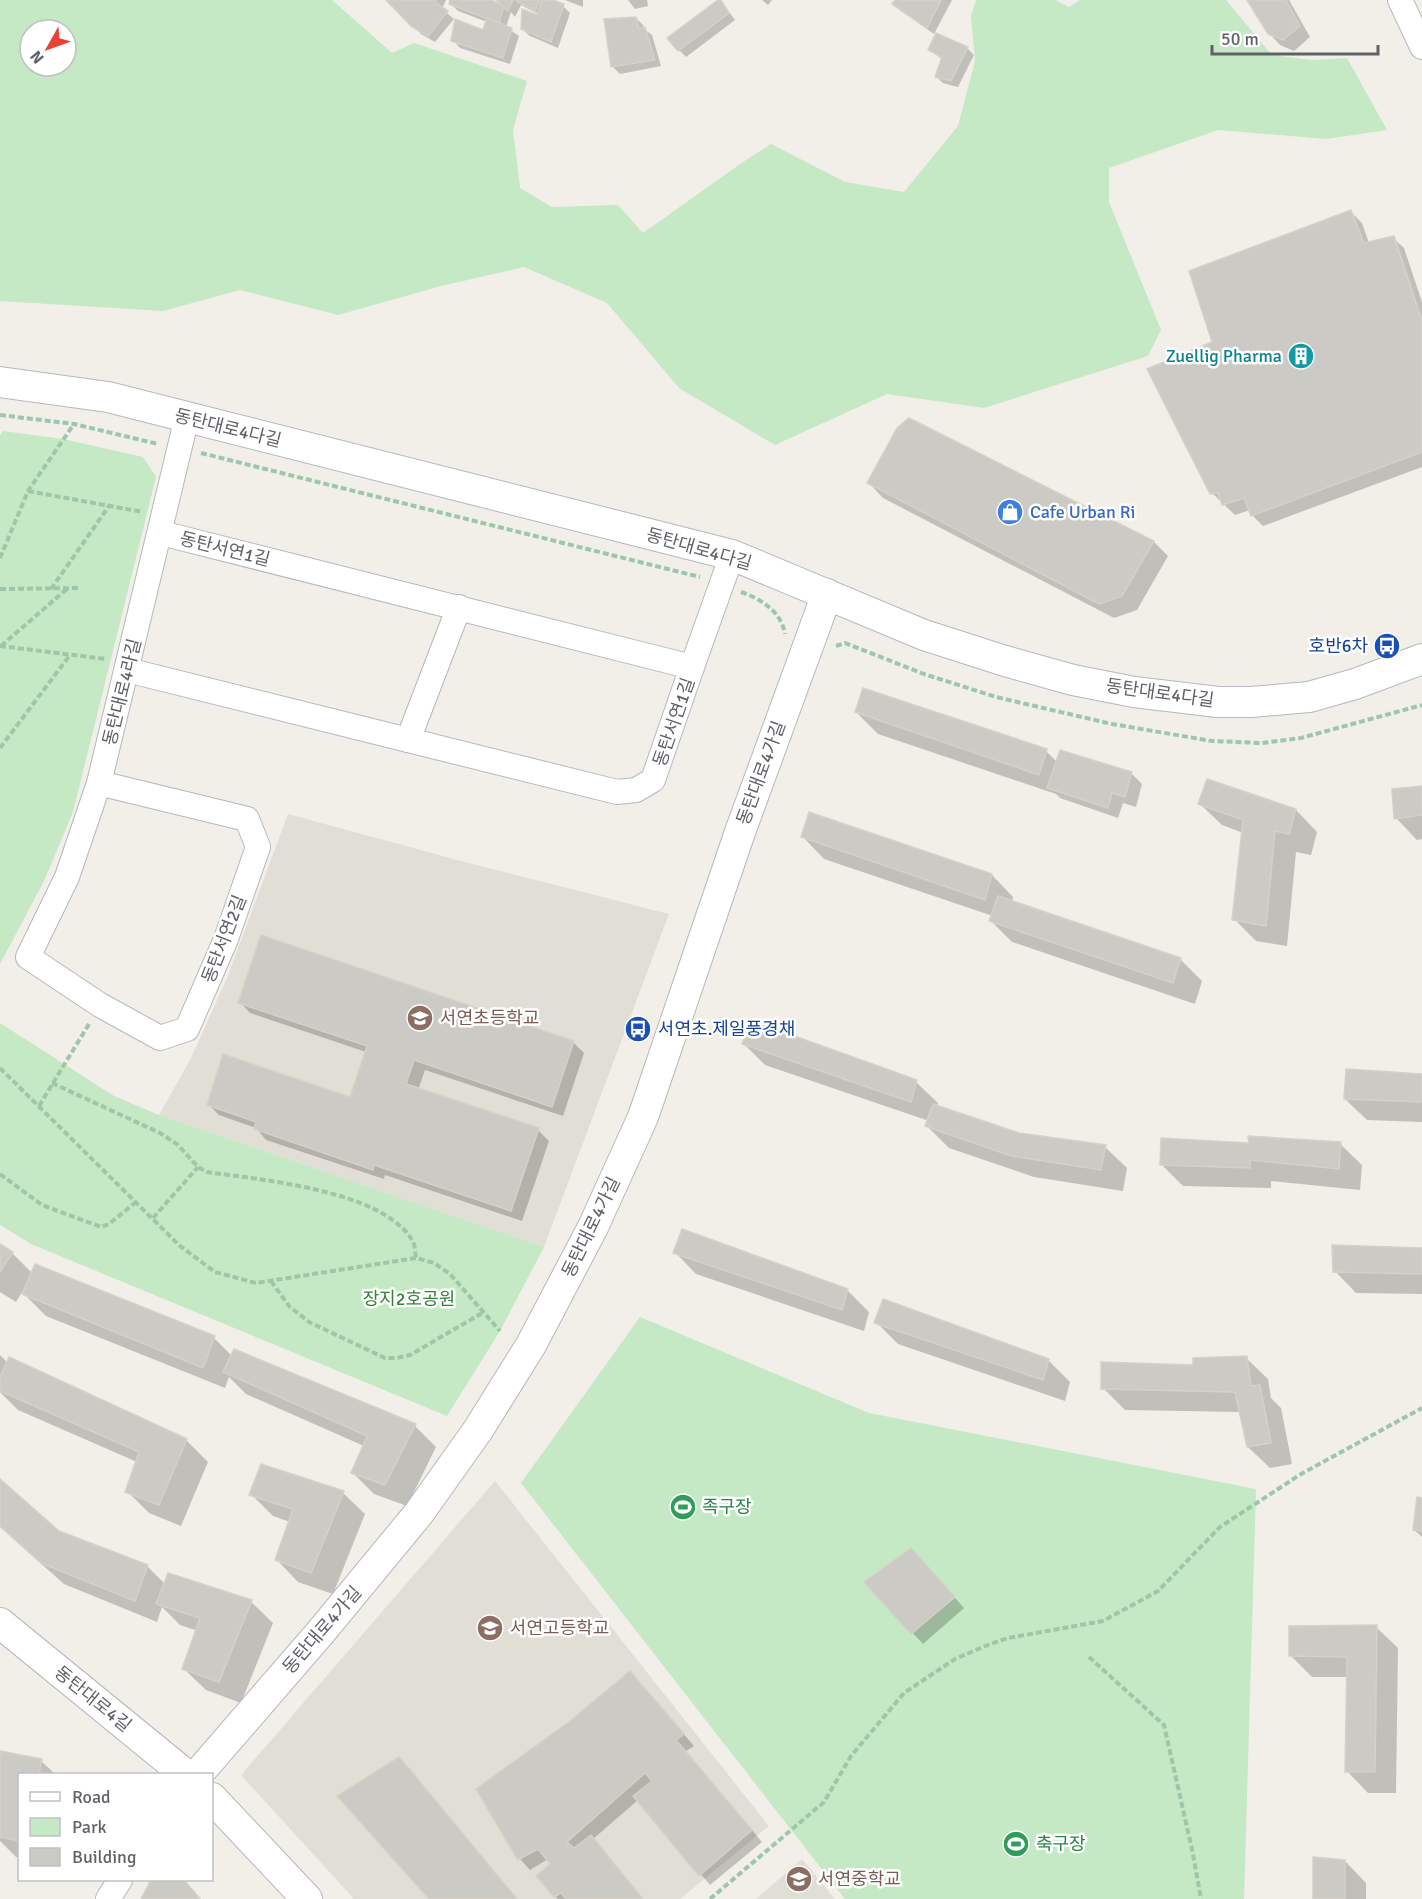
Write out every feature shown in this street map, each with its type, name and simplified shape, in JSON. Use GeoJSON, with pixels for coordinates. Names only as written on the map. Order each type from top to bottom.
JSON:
{"type":"FeatureCollection","features":[{"type":"Feature","properties":{"kind":"street"},"geometry":{"type":"LineString","coordinates":[[1400,0],[1422,47]]}},
{"type":"Feature","properties":{"kind":"street","name":"동탄대로4다길"},"geometry":{"type":"LineString","coordinates":[[0,382],[108,397],[732,555],[924,635],[1005,662],[1073,680],[1134,692],[1218,702],[1251,702],[1309,697],[1355,684],[1422,659]]}},
{"type":"Feature","properties":{"kind":"street","name":"동탄대로4라길"},"geometry":{"type":"LineString","coordinates":[[28,957],[67,877],[99,783],[187,417]]}},
{"type":"Feature","properties":{"kind":"street","name":"동탄서연1길"},"geometry":{"type":"LineString","coordinates":[[127,670],[617,792],[636,790],[653,780],[692,667],[459,607],[162,524]]}},
{"type":"Feature","properties":{"kind":"street"},"geometry":{"type":"LineString","coordinates":[[692,667],[732,555]]}},
{"type":"Feature","properties":{"kind":"street","name":"동탄대로4가길"},"geometry":{"type":"LineString","coordinates":[[199,1773],[419,1513],[478,1430],[531,1345],[593,1227],[643,1118],[740,832],[827,594]]}},
{"type":"Feature","properties":{"kind":"street"},"geometry":{"type":"LineString","coordinates":[[408,740],[459,607]]}},
{"type":"Feature","properties":{"kind":"street","name":"동탄서연2길"},"geometry":{"type":"LineString","coordinates":[[28,957],[100,1005],[160,1038],[187,1029],[226,939],[258,847],[247,819],[99,783]]}},
{"type":"Feature","properties":{"kind":"street","name":"동탄대로4길"},"geometry":{"type":"LineString","coordinates":[[0,1623],[184,1773]]}},
{"type":"Feature","properties":{"kind":"street"},"geometry":{"type":"LineString","coordinates":[[213,1799],[307,1899]]}},
{"type":"Feature","properties":{"kind":"street"},"geometry":{"type":"LineString","coordinates":[[108,1899],[119,1881]]}},
{"type":"Feature","properties":{"kind":"path"},"geometry":{"type":"LineString","coordinates":[[0,415],[74,424],[153,443]]}},
{"type":"Feature","properties":{"kind":"path"},"geometry":{"type":"LineString","coordinates":[[0,558],[28,491],[74,424]]}},
{"type":"Feature","properties":{"kind":"path"},"geometry":{"type":"LineString","coordinates":[[203,453],[693,574]]}},
{"type":"Feature","properties":{"kind":"path"},"geometry":{"type":"LineString","coordinates":[[28,491],[110,506],[162,524]]}},
{"type":"Feature","properties":{"kind":"path"},"geometry":{"type":"LineString","coordinates":[[51,589],[110,506]]}},
{"type":"Feature","properties":{"kind":"path"},"geometry":{"type":"LineString","coordinates":[[0,646],[68,588]]}},
{"type":"Feature","properties":{"kind":"path"},"geometry":{"type":"LineString","coordinates":[[0,589],[79,588]]}},
{"type":"Feature","properties":{"kind":"path"},"geometry":{"type":"LineString","coordinates":[[747,594],[764,603],[776,614],[783,625],[785,636]]}},
{"type":"Feature","properties":{"kind":"path"},"geometry":{"type":"LineString","coordinates":[[0,646],[111,660],[127,670]]}},
{"type":"Feature","properties":{"kind":"path"},"geometry":{"type":"LineString","coordinates":[[0,748],[70,655]]}},
{"type":"Feature","properties":{"kind":"path"},"geometry":{"type":"LineString","coordinates":[[1301,738],[1422,705]]}},
{"type":"Feature","properties":{"kind":"path"},"geometry":{"type":"LineString","coordinates":[[39,1106],[100,1005]]}},
{"type":"Feature","properties":{"kind":"path"},"geometry":{"type":"LineString","coordinates":[[0,1068],[180,1246],[215,1272],[256,1283],[416,1258],[434,1263],[450,1274],[500,1331]]}},
{"type":"Feature","properties":{"kind":"path"},"geometry":{"type":"LineString","coordinates":[[52,1083],[160,1133],[177,1144],[198,1167],[207,1172],[274,1182],[355,1199],[390,1216],[413,1241],[416,1258]]}},
{"type":"Feature","properties":{"kind":"path"},"geometry":{"type":"LineString","coordinates":[[153,1218],[198,1167]]}},
{"type":"Feature","properties":{"kind":"path"},"geometry":{"type":"LineString","coordinates":[[0,1174],[42,1204],[101,1227],[109,1224],[136,1202]]}},
{"type":"Feature","properties":{"kind":"path"},"geometry":{"type":"LineString","coordinates":[[271,1281],[289,1306],[309,1323],[385,1358],[410,1355],[484,1312]]}},
{"type":"Feature","properties":{"kind":"path"},"geometry":{"type":"LineString","coordinates":[[710,1899],[824,1802],[850,1756],[903,1693],[956,1659],[990,1644],[1008,1638],[1103,1621],[1158,1591],[1220,1527],[1301,1474],[1422,1408]]}},
{"type":"Feature","properties":{"kind":"path"},"geometry":{"type":"LineString","coordinates":[[1089,1657],[1164,1725],[1201,1899]]}},
{"type":"Feature","properties":{"kind":"shaded area","name":"서연초등학교"},"geometry":{"type":"Polygon","coordinates":[[[288,814],[669,914],[544,1247],[159,1115],[191,1058],[227,978],[288,814]]]}},
{"type":"Feature","properties":{"kind":"shaded area","name":"서연고등학교"},"geometry":{"type":"Polygon","coordinates":[[[495,1481],[769,1826],[680,1899],[354,1899],[241,1775],[495,1481]]]}},
{"type":"Feature","properties":{"kind":"shaded area","name":"서연중학교"},"geometry":{"type":"Polygon","coordinates":[[[802,1859],[835,1899],[756,1899],[802,1859]]]}},
{"type":"Feature","properties":{"kind":"green space"},"geometry":{"type":"Polygon","coordinates":[[[0,0],[332,0],[392,53],[414,43],[527,81],[513,130],[520,188],[552,207],[618,205],[643,233],[771,144],[845,182],[904,192],[958,126],[975,61],[971,16],[976,0],[1055,0],[1069,7],[1080,0],[1226,0],[1272,55],[1312,60],[1347,58],[1387,130],[1326,139],[1218,130],[1109,168],[1109,202],[1161,330],[1148,356],[984,408],[887,394],[775,445],[679,388],[607,303],[524,267],[441,286],[338,315],[240,290],[163,311],[0,301],[0,0]]]}},
{"type":"Feature","properties":{"kind":"green space"},"geometry":{"type":"Polygon","coordinates":[[[3,431],[63,439],[143,457],[156,477],[73,812],[44,881],[0,964],[0,435],[3,431]]]}},
{"type":"Feature","properties":{"kind":"green space","name":"장지2호공원"},"geometry":{"type":"Polygon","coordinates":[[[0,1023],[114,1096],[159,1115],[544,1247],[500,1331],[447,1416],[31,1244],[0,1225],[0,1023]]]}},
{"type":"Feature","properties":{"kind":"green space"},"geometry":{"type":"Polygon","coordinates":[[[640,1317],[869,1413],[1256,1489],[1244,1899],[845,1899],[521,1483],[640,1317]]]}},
{"type":"Feature","properties":{"kind":"building"},"geometry":{"type":"Polygon","coordinates":[[[386,0],[436,0],[435,2],[448,11],[428,36],[412,27],[386,0]]]}},
{"type":"Feature","properties":{"kind":"building"},"geometry":{"type":"Polygon","coordinates":[[[450,0],[491,0],[504,6],[499,23],[449,4],[450,0]]]}},
{"type":"Feature","properties":{"kind":"building"},"geometry":{"type":"Polygon","coordinates":[[[496,0],[513,0],[508,11],[496,0]]]}},
{"type":"Feature","properties":{"kind":"building"},"geometry":{"type":"Polygon","coordinates":[[[515,0],[540,0],[535,11],[515,0]]]}},
{"type":"Feature","properties":{"kind":"building"},"geometry":{"type":"Polygon","coordinates":[[[542,0],[553,0],[564,4],[551,42],[521,29],[522,9],[537,15],[542,0]]]}},
{"type":"Feature","properties":{"kind":"building"},"geometry":{"type":"Polygon","coordinates":[[[721,0],[729,13],[678,51],[667,38],[721,0]]]}},
{"type":"Feature","properties":{"kind":"building"},"geometry":{"type":"Polygon","coordinates":[[[895,0],[941,0],[927,28],[892,4],[895,0]]]}},
{"type":"Feature","properties":{"kind":"building"},"geometry":{"type":"Polygon","coordinates":[[[1247,0],[1286,0],[1300,26],[1283,40],[1268,34],[1247,0]]]}},
{"type":"Feature","properties":{"kind":"building"},"geometry":{"type":"Polygon","coordinates":[[[636,17],[639,29],[645,27],[655,60],[611,67],[604,19],[636,17]]]}},
{"type":"Feature","properties":{"kind":"building"},"geometry":{"type":"Polygon","coordinates":[[[487,18],[512,28],[503,58],[451,41],[455,19],[483,30],[487,18]]]}},
{"type":"Feature","properties":{"kind":"building"},"geometry":{"type":"Polygon","coordinates":[[[936,33],[968,47],[951,81],[935,77],[942,57],[928,50],[936,33]]]}},
{"type":"Feature","properties":{"kind":"building","name":"Zuellig Pharma"},"geometry":{"type":"Polygon","coordinates":[[[1351,210],[1364,243],[1394,236],[1422,321],[1422,452],[1251,516],[1244,498],[1222,505],[1218,493],[1210,494],[1147,369],[1212,342],[1189,271],[1351,210]]]}},
{"type":"Feature","properties":{"kind":"building","name":"Cafe Urban Ri"},"geometry":{"type":"Polygon","coordinates":[[[909,418],[1154,541],[1122,596],[1099,604],[867,483],[897,428],[909,418]]]}},
{"type":"Feature","properties":{"kind":"building"},"geometry":{"type":"Polygon","coordinates":[[[863,688],[1047,749],[1039,775],[855,712],[863,688]]]}},
{"type":"Feature","properties":{"kind":"building"},"geometry":{"type":"Polygon","coordinates":[[[1060,750],[1132,772],[1125,797],[1112,793],[1108,808],[1047,788],[1060,750]]]}},
{"type":"Feature","properties":{"kind":"building"},"geometry":{"type":"Polygon","coordinates":[[[1207,779],[1296,809],[1289,834],[1275,831],[1266,926],[1232,920],[1243,820],[1198,804],[1207,779]]]}},
{"type":"Feature","properties":{"kind":"building"},"geometry":{"type":"Polygon","coordinates":[[[1422,786],[1422,815],[1394,819],[1392,789],[1422,786]]]}},
{"type":"Feature","properties":{"kind":"building"},"geometry":{"type":"Polygon","coordinates":[[[809,812],[992,874],[985,900],[801,837],[809,812]]]}},
{"type":"Feature","properties":{"kind":"building"},"geometry":{"type":"Polygon","coordinates":[[[998,896],[1181,958],[1173,983],[989,921],[998,896]]]}},
{"type":"Feature","properties":{"kind":"building"},"geometry":{"type":"Polygon","coordinates":[[[261,935],[574,1041],[552,1107],[414,1060],[406,1084],[539,1128],[511,1211],[374,1165],[373,1170],[254,1129],[256,1122],[207,1105],[223,1054],[350,1097],[367,1046],[238,1003],[261,935]]]}},
{"type":"Feature","properties":{"kind":"building"},"geometry":{"type":"Polygon","coordinates":[[[750,1020],[917,1080],[911,1102],[742,1044],[750,1020]]]}},
{"type":"Feature","properties":{"kind":"building"},"geometry":{"type":"Polygon","coordinates":[[[1346,1069],[1422,1074],[1422,1102],[1344,1099],[1346,1069]]]}},
{"type":"Feature","properties":{"kind":"building"},"geometry":{"type":"Polygon","coordinates":[[[933,1104],[1019,1133],[1106,1145],[1101,1170],[1011,1156],[925,1126],[933,1104]]]}},
{"type":"Feature","properties":{"kind":"building"},"geometry":{"type":"Polygon","coordinates":[[[1248,1136],[1341,1142],[1339,1169],[1250,1160],[1250,1168],[1160,1165],[1161,1138],[1249,1143],[1248,1136]]]}},
{"type":"Feature","properties":{"kind":"building"},"geometry":{"type":"Polygon","coordinates":[[[682,1229],[848,1289],[842,1310],[673,1253],[682,1229]]]}},
{"type":"Feature","properties":{"kind":"building"},"geometry":{"type":"Polygon","coordinates":[[[0,1244],[13,1252],[0,1272],[0,1244]]]}},
{"type":"Feature","properties":{"kind":"building"},"geometry":{"type":"Polygon","coordinates":[[[1332,1245],[1422,1248],[1422,1274],[1333,1272],[1332,1245]]]}},
{"type":"Feature","properties":{"kind":"building"},"geometry":{"type":"Polygon","coordinates":[[[35,1264],[215,1336],[203,1368],[22,1294],[35,1264]]]}},
{"type":"Feature","properties":{"kind":"building"},"geometry":{"type":"Polygon","coordinates":[[[883,1299],[1049,1359],[1043,1380],[874,1323],[883,1299]]]}},
{"type":"Feature","properties":{"kind":"building"},"geometry":{"type":"Polygon","coordinates":[[[234,1349],[416,1424],[385,1485],[351,1473],[367,1436],[223,1372],[234,1349]]]}},
{"type":"Feature","properties":{"kind":"building"},"geometry":{"type":"Polygon","coordinates":[[[1247,1356],[1251,1386],[1260,1385],[1271,1443],[1247,1447],[1235,1392],[1101,1389],[1101,1362],[1193,1365],[1193,1358],[1247,1356]]]}},
{"type":"Feature","properties":{"kind":"building"},"geometry":{"type":"Polygon","coordinates":[[[9,1357],[187,1439],[159,1505],[125,1492],[139,1452],[0,1391],[0,1377],[9,1357]]]}},
{"type":"Feature","properties":{"kind":"building"},"geometry":{"type":"Polygon","coordinates":[[[261,1464],[344,1491],[311,1573],[275,1560],[293,1509],[249,1495],[261,1464]]]}},
{"type":"Feature","properties":{"kind":"building"},"geometry":{"type":"Polygon","coordinates":[[[0,1479],[59,1531],[148,1565],[135,1601],[41,1563],[0,1526],[0,1479]]]}},
{"type":"Feature","properties":{"kind":"building"},"geometry":{"type":"Polygon","coordinates":[[[1417,1497],[1422,1498],[1422,1531],[1413,1530],[1417,1497]]]}},
{"type":"Feature","properties":{"kind":"building"},"geometry":{"type":"Polygon","coordinates":[[[911,1548],[955,1597],[911,1634],[864,1582],[911,1548]]]}},
{"type":"Feature","properties":{"kind":"building"},"geometry":{"type":"Polygon","coordinates":[[[168,1573],[252,1600],[219,1682],[182,1669],[200,1618],[156,1604],[168,1573]]]}},
{"type":"Feature","properties":{"kind":"building"},"geometry":{"type":"Polygon","coordinates":[[[1377,1625],[1375,1772],[1345,1772],[1347,1657],[1289,1656],[1289,1626],[1377,1625]]]}},
{"type":"Feature","properties":{"kind":"building"},"geometry":{"type":"Polygon","coordinates":[[[630,1671],[684,1734],[676,1740],[752,1830],[699,1876],[633,1796],[652,1781],[645,1773],[567,1842],[574,1848],[591,1835],[643,1899],[566,1899],[561,1893],[554,1897],[536,1876],[550,1864],[538,1849],[518,1860],[476,1789],[570,1721],[630,1671]]]}},
{"type":"Feature","properties":{"kind":"building"},"geometry":{"type":"Polygon","coordinates":[[[0,1751],[42,1759],[39,1773],[18,1773],[18,1841],[0,1837],[0,1751]]]}},
{"type":"Feature","properties":{"kind":"building"},"geometry":{"type":"Polygon","coordinates":[[[399,1757],[517,1899],[429,1899],[337,1796],[399,1757]]]}},
{"type":"Feature","properties":{"kind":"building"},"geometry":{"type":"Polygon","coordinates":[[[1313,1857],[1345,1860],[1345,1899],[1313,1899],[1313,1857]]]}},
{"type":"Feature","properties":{"kind":"building"},"geometry":{"type":"Polygon","coordinates":[[[150,1881],[185,1881],[200,1899],[141,1899],[150,1881]]]}},
{"type":"Feature","properties":{"kind":"place","name":"Zuellig Pharma"},"geometry":{"type":"Point","coordinates":[1301,356]}},
{"type":"Feature","properties":{"kind":"place","name":"Cafe Urban Ri"},"geometry":{"type":"Point","coordinates":[1010,512]}},
{"type":"Feature","properties":{"kind":"place","name":"호반6차"},"geometry":{"type":"Point","coordinates":[1387,646]}},
{"type":"Feature","properties":{"kind":"place","name":"서연초등학교"},"geometry":{"type":"Point","coordinates":[420,1018]}},
{"type":"Feature","properties":{"kind":"place","name":"서연초.제일풍경채"},"geometry":{"type":"Point","coordinates":[638,1029]}},
{"type":"Feature","properties":{"kind":"place","name":"족구장"},"geometry":{"type":"Point","coordinates":[683,1507]}},
{"type":"Feature","properties":{"kind":"place","name":"서연고등학교"},"geometry":{"type":"Point","coordinates":[490,1628]}},
{"type":"Feature","properties":{"kind":"place","name":"축구장"},"geometry":{"type":"Point","coordinates":[1016,1844]}},
{"type":"Feature","properties":{"kind":"place","name":"서연중학교"},"geometry":{"type":"Point","coordinates":[799,1879]}}]}
